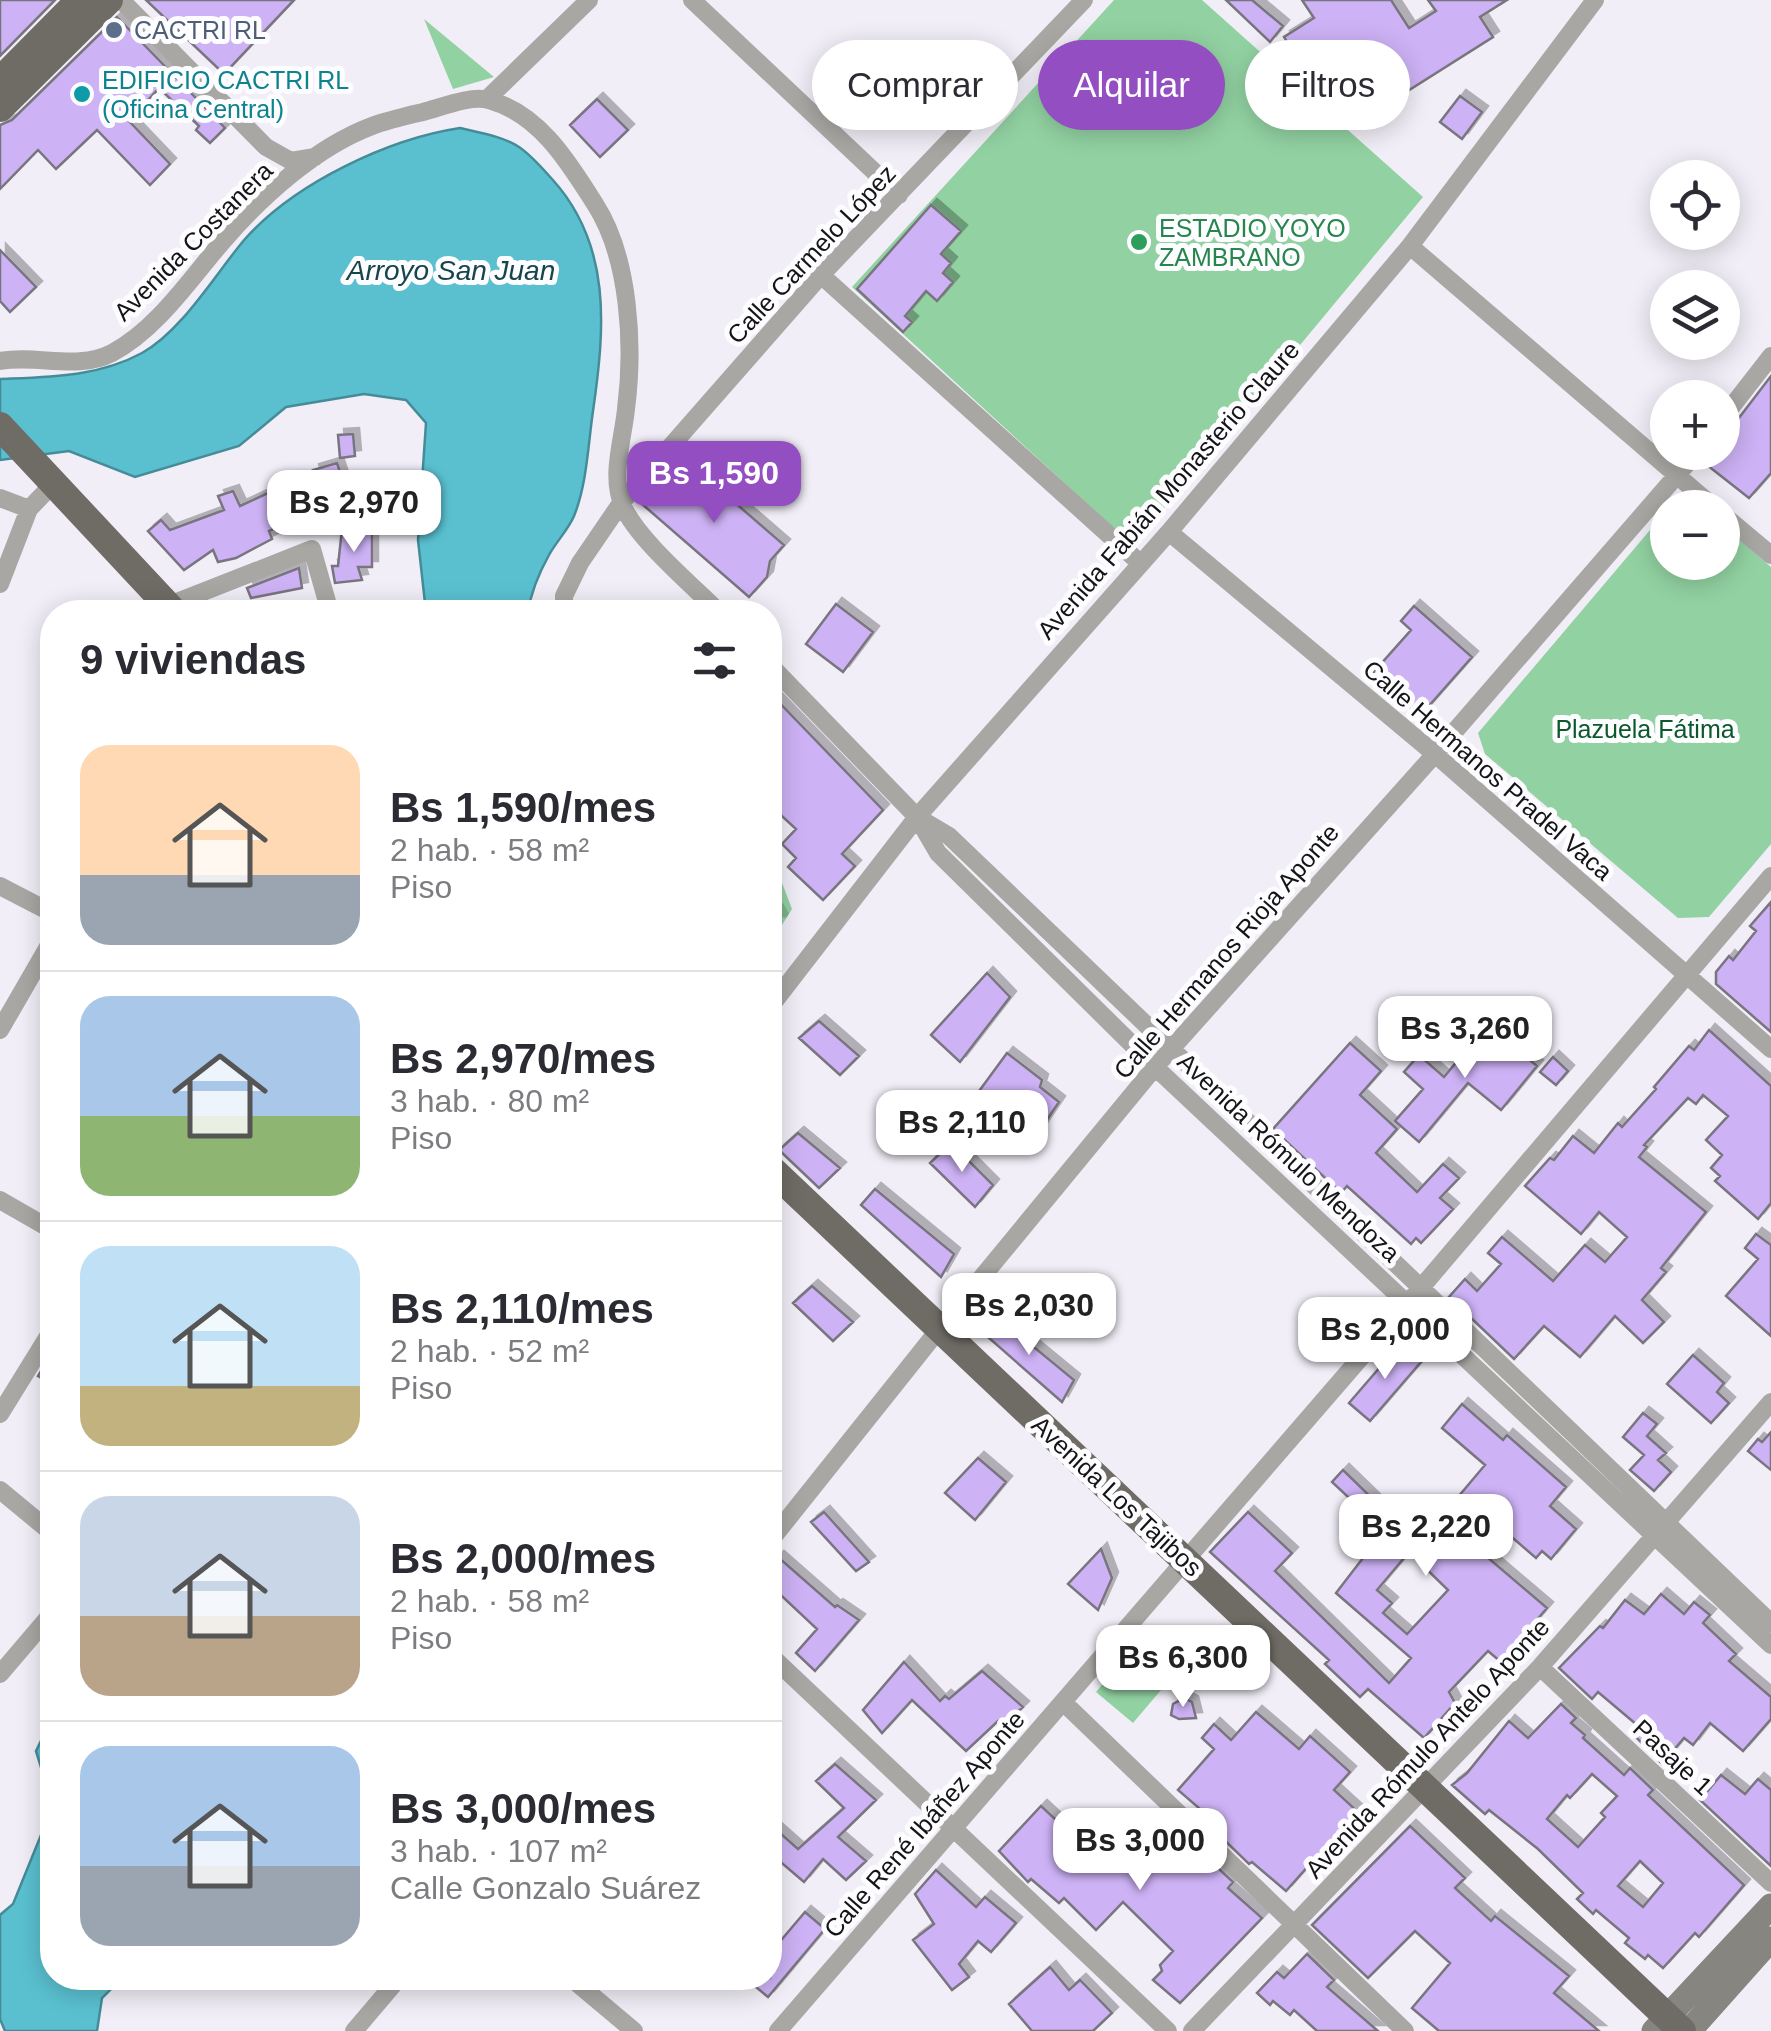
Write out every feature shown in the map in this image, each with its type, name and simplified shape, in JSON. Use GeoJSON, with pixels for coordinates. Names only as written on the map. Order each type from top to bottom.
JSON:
{"type":"FeatureCollection","features":[{"type":"Feature","properties":{"kind":"main road"},"geometry":{"type":"LineString","coordinates":[[0,80],[80,0]]}},
{"type":"Feature","properties":{"kind":"main road"},"geometry":{"type":"LineString","coordinates":[[0,108],[109,0]]}},
{"type":"Feature","properties":{"kind":"main road"},"geometry":{"type":"LineString","coordinates":[[0,426],[163,600]]}},
{"type":"Feature","properties":{"kind":"main road","name":"Avenida Los Tajibos"},"geometry":{"type":"LineString","coordinates":[[782,1179],[1426,1786],[1673,2028]]}},
{"type":"Feature","properties":{"kind":"main road"},"geometry":{"type":"LineString","coordinates":[[1673,2028],[1771,1906]]}},
{"type":"Feature","properties":{"kind":"main road"},"geometry":{"type":"LineString","coordinates":[[1673,2028],[1771,1939]]}},
{"type":"Feature","properties":{"kind":"street"},"geometry":{"type":"LineString","coordinates":[[121,0],[266,147],[291,162],[318,156]]}},
{"type":"Feature","properties":{"kind":"street"},"geometry":{"type":"LineString","coordinates":[[589,0],[487,99],[532,122],[565,157],[608,223],[624,287],[630,358],[626,412],[617,454],[621,503],[634,526],[707,600]]}},
{"type":"Feature","properties":{"kind":"street"},"geometry":{"type":"LineString","coordinates":[[692,0],[898,195]]}},
{"type":"Feature","properties":{"kind":"street","name":"Calle Carmelo López"},"geometry":{"type":"LineString","coordinates":[[564,600],[580,563],[621,503],[821,275],[1084,0]]}},
{"type":"Feature","properties":{"kind":"street","name":"Avenida Fabián Monasterio Claure"},"geometry":{"type":"LineString","coordinates":[[782,991],[917,817],[1169,532],[1410,246],[1595,0]]}},
{"type":"Feature","properties":{"kind":"street","name":"Avenida Costanera"},"geometry":{"type":"LineString","coordinates":[[0,361],[14,358],[80,362],[107,356],[162,312],[250,213],[318,156],[371,126],[459,102],[487,99]]}},
{"type":"Feature","properties":{"kind":"street"},"geometry":{"type":"LineString","coordinates":[[1410,246],[1694,490]]}},
{"type":"Feature","properties":{"kind":"street"},"geometry":{"type":"LineString","coordinates":[[821,275],[1140,562]]}},
{"type":"Feature","properties":{"kind":"street"},"geometry":{"type":"LineString","coordinates":[[1740,396],[1771,356]]}},
{"type":"Feature","properties":{"kind":"street","name":"Calle Hermanos Rioja Aponte"},"geometry":{"type":"LineString","coordinates":[[782,1526],[1155,1067],[1684,470]]}},
{"type":"Feature","properties":{"kind":"street"},"geometry":{"type":"LineString","coordinates":[[0,584],[29,509],[49,476]]}},
{"type":"Feature","properties":{"kind":"street"},"geometry":{"type":"LineString","coordinates":[[0,498],[29,509]]}},
{"type":"Feature","properties":{"kind":"street"},"geometry":{"type":"LineString","coordinates":[[1740,529],[1771,555]]}},
{"type":"Feature","properties":{"kind":"street","name":"Calle Hermanos Pradel Vaca"},"geometry":{"type":"LineString","coordinates":[[1169,532],[1435,754],[1771,1049]]}},
{"type":"Feature","properties":{"kind":"street"},"geometry":{"type":"LineString","coordinates":[[192,600],[312,549],[327,600]]}},
{"type":"Feature","properties":{"kind":"street","name":"Avenida Rómulo Mendoza"},"geometry":{"type":"LineString","coordinates":[[782,677],[917,817],[938,853],[1155,1067],[1408,1303],[1771,1624]]}},
{"type":"Feature","properties":{"kind":"street","name":"Avenida Rómulo Mendoza"},"geometry":{"type":"LineString","coordinates":[[917,817],[949,836],[1421,1288],[1771,1645]]}},
{"type":"Feature","properties":{"kind":"street","name":"Calle René Ibáñez Aponte"},"geometry":{"type":"LineString","coordinates":[[778,2031],[1421,1288],[1771,876]]}},
{"type":"Feature","properties":{"kind":"street"},"geometry":{"type":"LineString","coordinates":[[0,886],[40,908]]}},
{"type":"Feature","properties":{"kind":"street"},"geometry":{"type":"LineString","coordinates":[[0,1030],[40,961]]}},
{"type":"Feature","properties":{"kind":"street"},"geometry":{"type":"LineString","coordinates":[[0,1200],[40,1223]]}},
{"type":"Feature","properties":{"kind":"street"},"geometry":{"type":"LineString","coordinates":[[0,1414],[40,1349]]}},
{"type":"Feature","properties":{"kind":"street","name":"Avenida Rómulo Antelo Aponte"},"geometry":{"type":"LineString","coordinates":[[1192,2031],[1540,1667],[1771,1402]]}},
{"type":"Feature","properties":{"kind":"street"},"geometry":{"type":"LineString","coordinates":[[0,1490],[40,1523]]}},
{"type":"Feature","properties":{"kind":"street"},"geometry":{"type":"LineString","coordinates":[[0,1674],[40,1629]]}},
{"type":"Feature","properties":{"kind":"street"},"geometry":{"type":"LineString","coordinates":[[782,1666],[1168,2031]]}},
{"type":"Feature","properties":{"kind":"street","name":"Pasaje 1"},"geometry":{"type":"LineString","coordinates":[[1540,1667],[1771,1883]]}},
{"type":"Feature","properties":{"kind":"street"},"geometry":{"type":"LineString","coordinates":[[1062,1702],[1405,2031]]}},
{"type":"Feature","properties":{"kind":"street"},"geometry":{"type":"LineString","coordinates":[[354,2031],[390,1990]]}},
{"type":"Feature","properties":{"kind":"street"},"geometry":{"type":"LineString","coordinates":[[585,1990],[634,2031]]}},
{"type":"Feature","properties":{"kind":"green space","name":"ESTADIO YOYO ZAMBRANO"},"geometry":{"type":"Polygon","coordinates":[[[1114,0],[1202,0],[1247,40],[1245,130],[1348,130],[1423,197],[1133,546],[852,287],[995,130],[1018,130],[1018,105],[1038,83],[1038,130],[1225,130],[1225,40],[1077,40],[1114,0]]]}},
{"type":"Feature","properties":{"kind":"green space"},"geometry":{"type":"Polygon","coordinates":[[[424,19],[494,77],[453,89],[424,19]]]}},
{"type":"Feature","properties":{"kind":"green space","name":"Plazuela Fátima"},"geometry":{"type":"Polygon","coordinates":[[[1650,530],[1650,580],[1740,580],[1740,541],[1771,567],[1771,844],[1709,917],[1678,918],[1485,754],[1478,733],[1650,530]]]}},
{"type":"Feature","properties":{"kind":"green space"},"geometry":{"type":"Polygon","coordinates":[[[782,883],[792,909],[782,925],[782,883]]]}},
{"type":"Feature","properties":{"kind":"green space"},"geometry":{"type":"Polygon","coordinates":[[[1152,1625],[1189,1657],[1133,1723],[1096,1692],[1152,1625]]]}},
{"type":"Feature","properties":{"kind":"water","name":"Arroyo San Juan"},"geometry":{"type":"Polygon","coordinates":[[[460,128],[512,143],[528,154],[571,205],[595,260],[600,289],[600,349],[582,491],[530,600],[425,600],[418,540],[426,423],[406,400],[364,394],[286,407],[239,446],[135,477],[69,451],[0,460],[0,379],[91,371],[142,353],[171,331],[245,239],[290,200],[316,182],[374,153],[460,128]]]}},
{"type":"Feature","properties":{"kind":"water"},"geometry":{"type":"Polygon","coordinates":[[[40,1838],[40,1990],[110,1990],[102,1998],[97,2031],[5,2031],[0,2019],[0,1915],[13,1904],[40,1838]]]}},
{"type":"Feature","properties":{"kind":"building"},"geometry":{"type":"Polygon","coordinates":[[[0,0],[55,0],[0,56],[0,0]]]}},
{"type":"Feature","properties":{"kind":"building"},"geometry":{"type":"Polygon","coordinates":[[[146,0],[294,0],[224,74],[146,0]]]}},
{"type":"Feature","properties":{"kind":"building"},"geometry":{"type":"Polygon","coordinates":[[[1226,0],[1252,0],[1283,26],[1268,40],[1226,0]]]}},
{"type":"Feature","properties":{"kind":"building"},"geometry":{"type":"Polygon","coordinates":[[[1302,0],[1391,0],[1409,28],[1436,11],[1428,0],[1507,0],[1480,17],[1493,37],[1410,89],[1410,40],[1286,40],[1284,37],[1314,18],[1302,0]]]}},
{"type":"Feature","properties":{"kind":"building"},"geometry":{"type":"Polygon","coordinates":[[[117,17],[225,128],[210,143],[196,130],[199,126],[159,88],[129,121],[170,164],[150,185],[97,130],[56,169],[38,150],[0,189],[0,125],[12,120],[117,17]]]}},
{"type":"Feature","properties":{"kind":"building"},"geometry":{"type":"Polygon","coordinates":[[[1460,96],[1482,112],[1462,139],[1440,122],[1460,96]]]}},
{"type":"Feature","properties":{"kind":"building"},"geometry":{"type":"Polygon","coordinates":[[[597,99],[628,130],[600,157],[570,125],[597,99]]]}},
{"type":"Feature","properties":{"kind":"building"},"geometry":{"type":"Polygon","coordinates":[[[931,205],[961,231],[941,254],[951,263],[943,273],[953,282],[937,301],[926,291],[905,316],[912,322],[903,332],[857,289],[931,205]]]}},
{"type":"Feature","properties":{"kind":"building"},"geometry":{"type":"Polygon","coordinates":[[[0,250],[36,287],[10,312],[0,301],[0,250]]]}},
{"type":"Feature","properties":{"kind":"building"},"geometry":{"type":"Polygon","coordinates":[[[1771,376],[1771,473],[1749,498],[1713,470],[1740,470],[1740,417],[1771,376]]]}},
{"type":"Feature","properties":{"kind":"building"},"geometry":{"type":"Polygon","coordinates":[[[353,434],[355,456],[340,458],[338,435],[353,434]]]}},
{"type":"Feature","properties":{"kind":"building"},"geometry":{"type":"Polygon","coordinates":[[[682,457],[784,545],[770,561],[767,577],[749,597],[642,504],[682,457]]]}},
{"type":"Feature","properties":{"kind":"building"},"geometry":{"type":"Polygon","coordinates":[[[337,463],[344,484],[320,492],[313,470],[337,463]]]}},
{"type":"Feature","properties":{"kind":"building"},"geometry":{"type":"Polygon","coordinates":[[[233,491],[240,506],[268,493],[285,524],[269,531],[272,539],[236,558],[218,562],[213,550],[184,570],[148,531],[161,520],[170,530],[224,510],[218,496],[233,491]]]}},
{"type":"Feature","properties":{"kind":"building"},"geometry":{"type":"Polygon","coordinates":[[[342,529],[372,529],[372,567],[358,567],[362,580],[335,583],[332,566],[338,566],[342,529]]]}},
{"type":"Feature","properties":{"kind":"building"},"geometry":{"type":"Polygon","coordinates":[[[299,568],[302,588],[251,598],[247,588],[299,568]]]}},
{"type":"Feature","properties":{"kind":"building"},"geometry":{"type":"Polygon","coordinates":[[[836,604],[873,632],[843,672],[806,644],[836,604]]]}},
{"type":"Feature","properties":{"kind":"building"},"geometry":{"type":"Polygon","coordinates":[[[1414,606],[1472,657],[1420,716],[1372,674],[1411,630],[1401,621],[1414,606]]]}},
{"type":"Feature","properties":{"kind":"building"},"geometry":{"type":"Polygon","coordinates":[[[782,705],[883,810],[842,854],[855,866],[823,900],[788,867],[796,858],[782,844],[796,829],[782,816],[782,705]]]}},
{"type":"Feature","properties":{"kind":"building"},"geometry":{"type":"Polygon","coordinates":[[[1771,902],[1771,1032],[1716,984],[1716,972],[1729,956],[1733,960],[1756,931],[1750,926],[1771,902]]]}},
{"type":"Feature","properties":{"kind":"building"},"geometry":{"type":"Polygon","coordinates":[[[987,973],[1010,997],[960,1062],[931,1035],[987,973]]]}},
{"type":"Feature","properties":{"kind":"building"},"geometry":{"type":"Polygon","coordinates":[[[819,1021],[859,1056],[840,1075],[799,1038],[819,1021]]]}},
{"type":"Feature","properties":{"kind":"building"},"geometry":{"type":"Polygon","coordinates":[[[1483,1030],[1493,1038],[1497,1033],[1537,1066],[1501,1110],[1468,1083],[1419,1142],[1395,1121],[1423,1089],[1404,1072],[1419,1055],[1444,1077],[1483,1030]]]}},
{"type":"Feature","properties":{"kind":"building"},"geometry":{"type":"Polygon","coordinates":[[[1709,1030],[1771,1086],[1771,1203],[1758,1219],[1715,1181],[1720,1176],[1711,1168],[1722,1155],[1706,1140],[1728,1116],[1703,1095],[1696,1104],[1688,1098],[1644,1145],[1647,1147],[1639,1157],[1706,1212],[1661,1268],[1666,1272],[1642,1300],[1664,1322],[1643,1343],[1615,1316],[1580,1357],[1544,1326],[1514,1359],[1449,1297],[1465,1279],[1477,1291],[1501,1264],[1488,1253],[1502,1237],[1553,1281],[1585,1245],[1605,1262],[1627,1237],[1599,1212],[1581,1234],[1525,1186],[1573,1136],[1594,1153],[1618,1123],[1622,1127],[1656,1089],[1689,1046],[1694,1050],[1709,1030]]]}},
{"type":"Feature","properties":{"kind":"building"},"geometry":{"type":"Polygon","coordinates":[[[1350,1043],[1381,1071],[1360,1095],[1397,1129],[1376,1153],[1417,1192],[1443,1164],[1459,1178],[1440,1198],[1453,1209],[1421,1243],[1416,1238],[1411,1244],[1347,1186],[1341,1193],[1273,1129],[1350,1043]]]}},
{"type":"Feature","properties":{"kind":"building"},"geometry":{"type":"Polygon","coordinates":[[[1007,1053],[1042,1080],[1040,1087],[1059,1102],[1038,1133],[1027,1139],[974,1098],[1007,1053]]]}},
{"type":"Feature","properties":{"kind":"building"},"geometry":{"type":"Polygon","coordinates":[[[1553,1057],[1568,1071],[1556,1085],[1540,1072],[1553,1057]]]}},
{"type":"Feature","properties":{"kind":"building"},"geometry":{"type":"Polygon","coordinates":[[[798,1133],[840,1168],[819,1188],[782,1153],[782,1147],[798,1133]]]}},
{"type":"Feature","properties":{"kind":"building"},"geometry":{"type":"Polygon","coordinates":[[[951,1143],[993,1185],[975,1207],[930,1163],[951,1143]]]}},
{"type":"Feature","properties":{"kind":"building"},"geometry":{"type":"Polygon","coordinates":[[[875,1189],[954,1254],[941,1277],[861,1205],[875,1189]]]}},
{"type":"Feature","properties":{"kind":"building"},"geometry":{"type":"Polygon","coordinates":[[[1756,1234],[1771,1245],[1771,1336],[1726,1296],[1758,1259],[1745,1248],[1756,1234]]]}},
{"type":"Feature","properties":{"kind":"building"},"geometry":{"type":"Polygon","coordinates":[[[812,1286],[853,1322],[833,1341],[793,1303],[812,1286]]]}},
{"type":"Feature","properties":{"kind":"building"},"geometry":{"type":"Polygon","coordinates":[[[995,1315],[1074,1380],[1062,1402],[981,1331],[995,1315]]]}},
{"type":"Feature","properties":{"kind":"building"},"geometry":{"type":"Polygon","coordinates":[[[1400,1344],[1421,1362],[1370,1421],[1349,1403],[1400,1344]]]}},
{"type":"Feature","properties":{"kind":"building"},"geometry":{"type":"Polygon","coordinates":[[[1693,1355],[1724,1383],[1717,1392],[1729,1403],[1711,1423],[1667,1384],[1693,1355]]]}},
{"type":"Feature","properties":{"kind":"building"},"geometry":{"type":"Polygon","coordinates":[[[1462,1404],[1503,1440],[1507,1435],[1566,1487],[1550,1506],[1576,1529],[1551,1559],[1542,1551],[1536,1558],[1506,1532],[1486,1556],[1547,1608],[1501,1662],[1488,1651],[1449,1692],[1455,1703],[1424,1738],[1368,1689],[1360,1697],[1325,1664],[1329,1660],[1210,1552],[1248,1512],[1292,1553],[1275,1571],[1389,1683],[1411,1658],[1336,1593],[1363,1558],[1345,1544],[1377,1506],[1420,1542],[1485,1465],[1442,1428],[1462,1404]],[[1409,1552],[1377,1590],[1392,1603],[1383,1613],[1407,1634],[1448,1590],[1409,1552]]]}},
{"type":"Feature","properties":{"kind":"building"},"geometry":{"type":"Polygon","coordinates":[[[1643,1413],[1657,1424],[1647,1436],[1666,1453],[1658,1460],[1671,1472],[1654,1491],[1630,1470],[1644,1455],[1623,1437],[1643,1413]]]}},
{"type":"Feature","properties":{"kind":"building"},"geometry":{"type":"Polygon","coordinates":[[[1771,1432],[1771,1470],[1748,1451],[1771,1432]]]}},
{"type":"Feature","properties":{"kind":"building"},"geometry":{"type":"Polygon","coordinates":[[[978,1458],[1006,1482],[975,1520],[945,1493],[978,1458]]]}},
{"type":"Feature","properties":{"kind":"building"},"geometry":{"type":"Polygon","coordinates":[[[1343,1470],[1374,1500],[1364,1512],[1332,1482],[1343,1470]]]}},
{"type":"Feature","properties":{"kind":"building"},"geometry":{"type":"Polygon","coordinates":[[[824,1512],[869,1562],[856,1571],[811,1522],[824,1512]]]}},
{"type":"Feature","properties":{"kind":"building"},"geometry":{"type":"Polygon","coordinates":[[[1101,1549],[1112,1578],[1098,1610],[1068,1584],[1101,1549]]]}},
{"type":"Feature","properties":{"kind":"building"},"geometry":{"type":"Polygon","coordinates":[[[782,1561],[835,1607],[859,1620],[815,1671],[796,1653],[817,1629],[782,1596],[782,1561]]]}},
{"type":"Feature","properties":{"kind":"building"},"geometry":{"type":"Polygon","coordinates":[[[1661,1594],[1684,1614],[1694,1602],[1710,1615],[1703,1623],[1736,1654],[1729,1661],[1771,1697],[1771,1719],[1743,1751],[1710,1723],[1693,1745],[1684,1738],[1662,1764],[1631,1732],[1637,1725],[1598,1692],[1592,1699],[1559,1668],[1600,1626],[1603,1628],[1625,1600],[1644,1614],[1661,1594]]]}},
{"type":"Feature","properties":{"kind":"building"},"geometry":{"type":"Polygon","coordinates":[[[904,1662],[940,1701],[945,1696],[949,1699],[982,1671],[1023,1707],[1003,1726],[998,1721],[966,1751],[912,1700],[882,1733],[863,1710],[904,1662]]]}},
{"type":"Feature","properties":{"kind":"building"},"geometry":{"type":"Polygon","coordinates":[[[1184,1698],[1192,1702],[1196,1718],[1179,1719],[1171,1715],[1173,1704],[1184,1698]]]}},
{"type":"Feature","properties":{"kind":"building"},"geometry":{"type":"Polygon","coordinates":[[[1561,1704],[1576,1718],[1571,1723],[1585,1735],[1583,1738],[1624,1775],[1630,1768],[1653,1790],[1648,1795],[1744,1885],[1699,1937],[1695,1933],[1663,1968],[1625,1943],[1629,1938],[1577,1899],[1583,1893],[1538,1849],[1489,1810],[1485,1814],[1452,1785],[1467,1773],[1509,1721],[1528,1738],[1561,1704]],[[1592,1774],[1547,1819],[1578,1847],[1605,1817],[1601,1813],[1617,1796],[1592,1774]],[[1640,1861],[1618,1886],[1643,1907],[1663,1883],[1640,1861]]]}},
{"type":"Feature","properties":{"kind":"building"},"geometry":{"type":"Polygon","coordinates":[[[1256,1712],[1299,1749],[1310,1736],[1350,1772],[1334,1790],[1357,1811],[1286,1891],[1252,1862],[1249,1864],[1217,1833],[1222,1828],[1178,1790],[1214,1749],[1202,1738],[1214,1724],[1231,1740],[1256,1712]]]}},
{"type":"Feature","properties":{"kind":"building"},"geometry":{"type":"Polygon","coordinates":[[[835,1764],[876,1800],[838,1837],[866,1861],[846,1880],[823,1859],[804,1882],[782,1863],[782,1835],[798,1849],[844,1808],[816,1781],[835,1764]]]}},
{"type":"Feature","properties":{"kind":"building"},"geometry":{"type":"Polygon","coordinates":[[[1721,1775],[1745,1794],[1758,1779],[1771,1790],[1771,1866],[1700,1800],[1721,1775]]]}},
{"type":"Feature","properties":{"kind":"building"},"geometry":{"type":"Polygon","coordinates":[[[1041,1806],[1083,1845],[1087,1840],[1110,1862],[1145,1825],[1177,1855],[1185,1845],[1197,1856],[1201,1852],[1233,1882],[1228,1888],[1262,1918],[1180,2003],[1153,1980],[1173,1951],[1123,1902],[1096,1930],[1064,1898],[1059,1903],[1031,1879],[1028,1882],[999,1851],[1041,1806]]]}},
{"type":"Feature","properties":{"kind":"building"},"geometry":{"type":"Polygon","coordinates":[[[1410,1826],[1465,1878],[1455,1888],[1491,1921],[1495,1916],[1569,1976],[1554,1993],[1599,2031],[1439,2031],[1412,2008],[1450,1963],[1415,1931],[1368,1978],[1312,1925],[1410,1826]]]}},
{"type":"Feature","properties":{"kind":"building"},"geometry":{"type":"Polygon","coordinates":[[[936,1870],[976,1907],[985,1897],[1016,1923],[991,1952],[978,1941],[959,1964],[969,1977],[952,1990],[913,1940],[934,1924],[915,1894],[936,1870]]]}},
{"type":"Feature","properties":{"kind":"building"},"geometry":{"type":"Polygon","coordinates":[[[805,1912],[825,1929],[782,1980],[782,1939],[805,1912]]]}},
{"type":"Feature","properties":{"kind":"building"},"geometry":{"type":"Polygon","coordinates":[[[1307,1954],[1334,1980],[1327,1987],[1378,2031],[1317,2031],[1294,2010],[1290,2015],[1257,1993],[1277,1972],[1284,1978],[1307,1954]]]}},
{"type":"Feature","properties":{"kind":"building"},"geometry":{"type":"Polygon","coordinates":[[[1050,1967],[1069,1990],[1080,1980],[1112,2013],[1093,2031],[1032,2031],[1009,2004],[1050,1967]]]}},
{"type":"Feature","properties":{"kind":"place","name":"CACTRI RL"},"geometry":{"type":"Point","coordinates":[114,30]}},
{"type":"Feature","properties":{"kind":"place","name":"EDIFICIO CACTRI RL (Oficina Central)"},"geometry":{"type":"Point","coordinates":[82,94]}},
{"type":"Feature","properties":{"kind":"place","name":"ESTADIO YOYO ZAMBRANO"},"geometry":{"type":"Point","coordinates":[1139,242]}}]}
